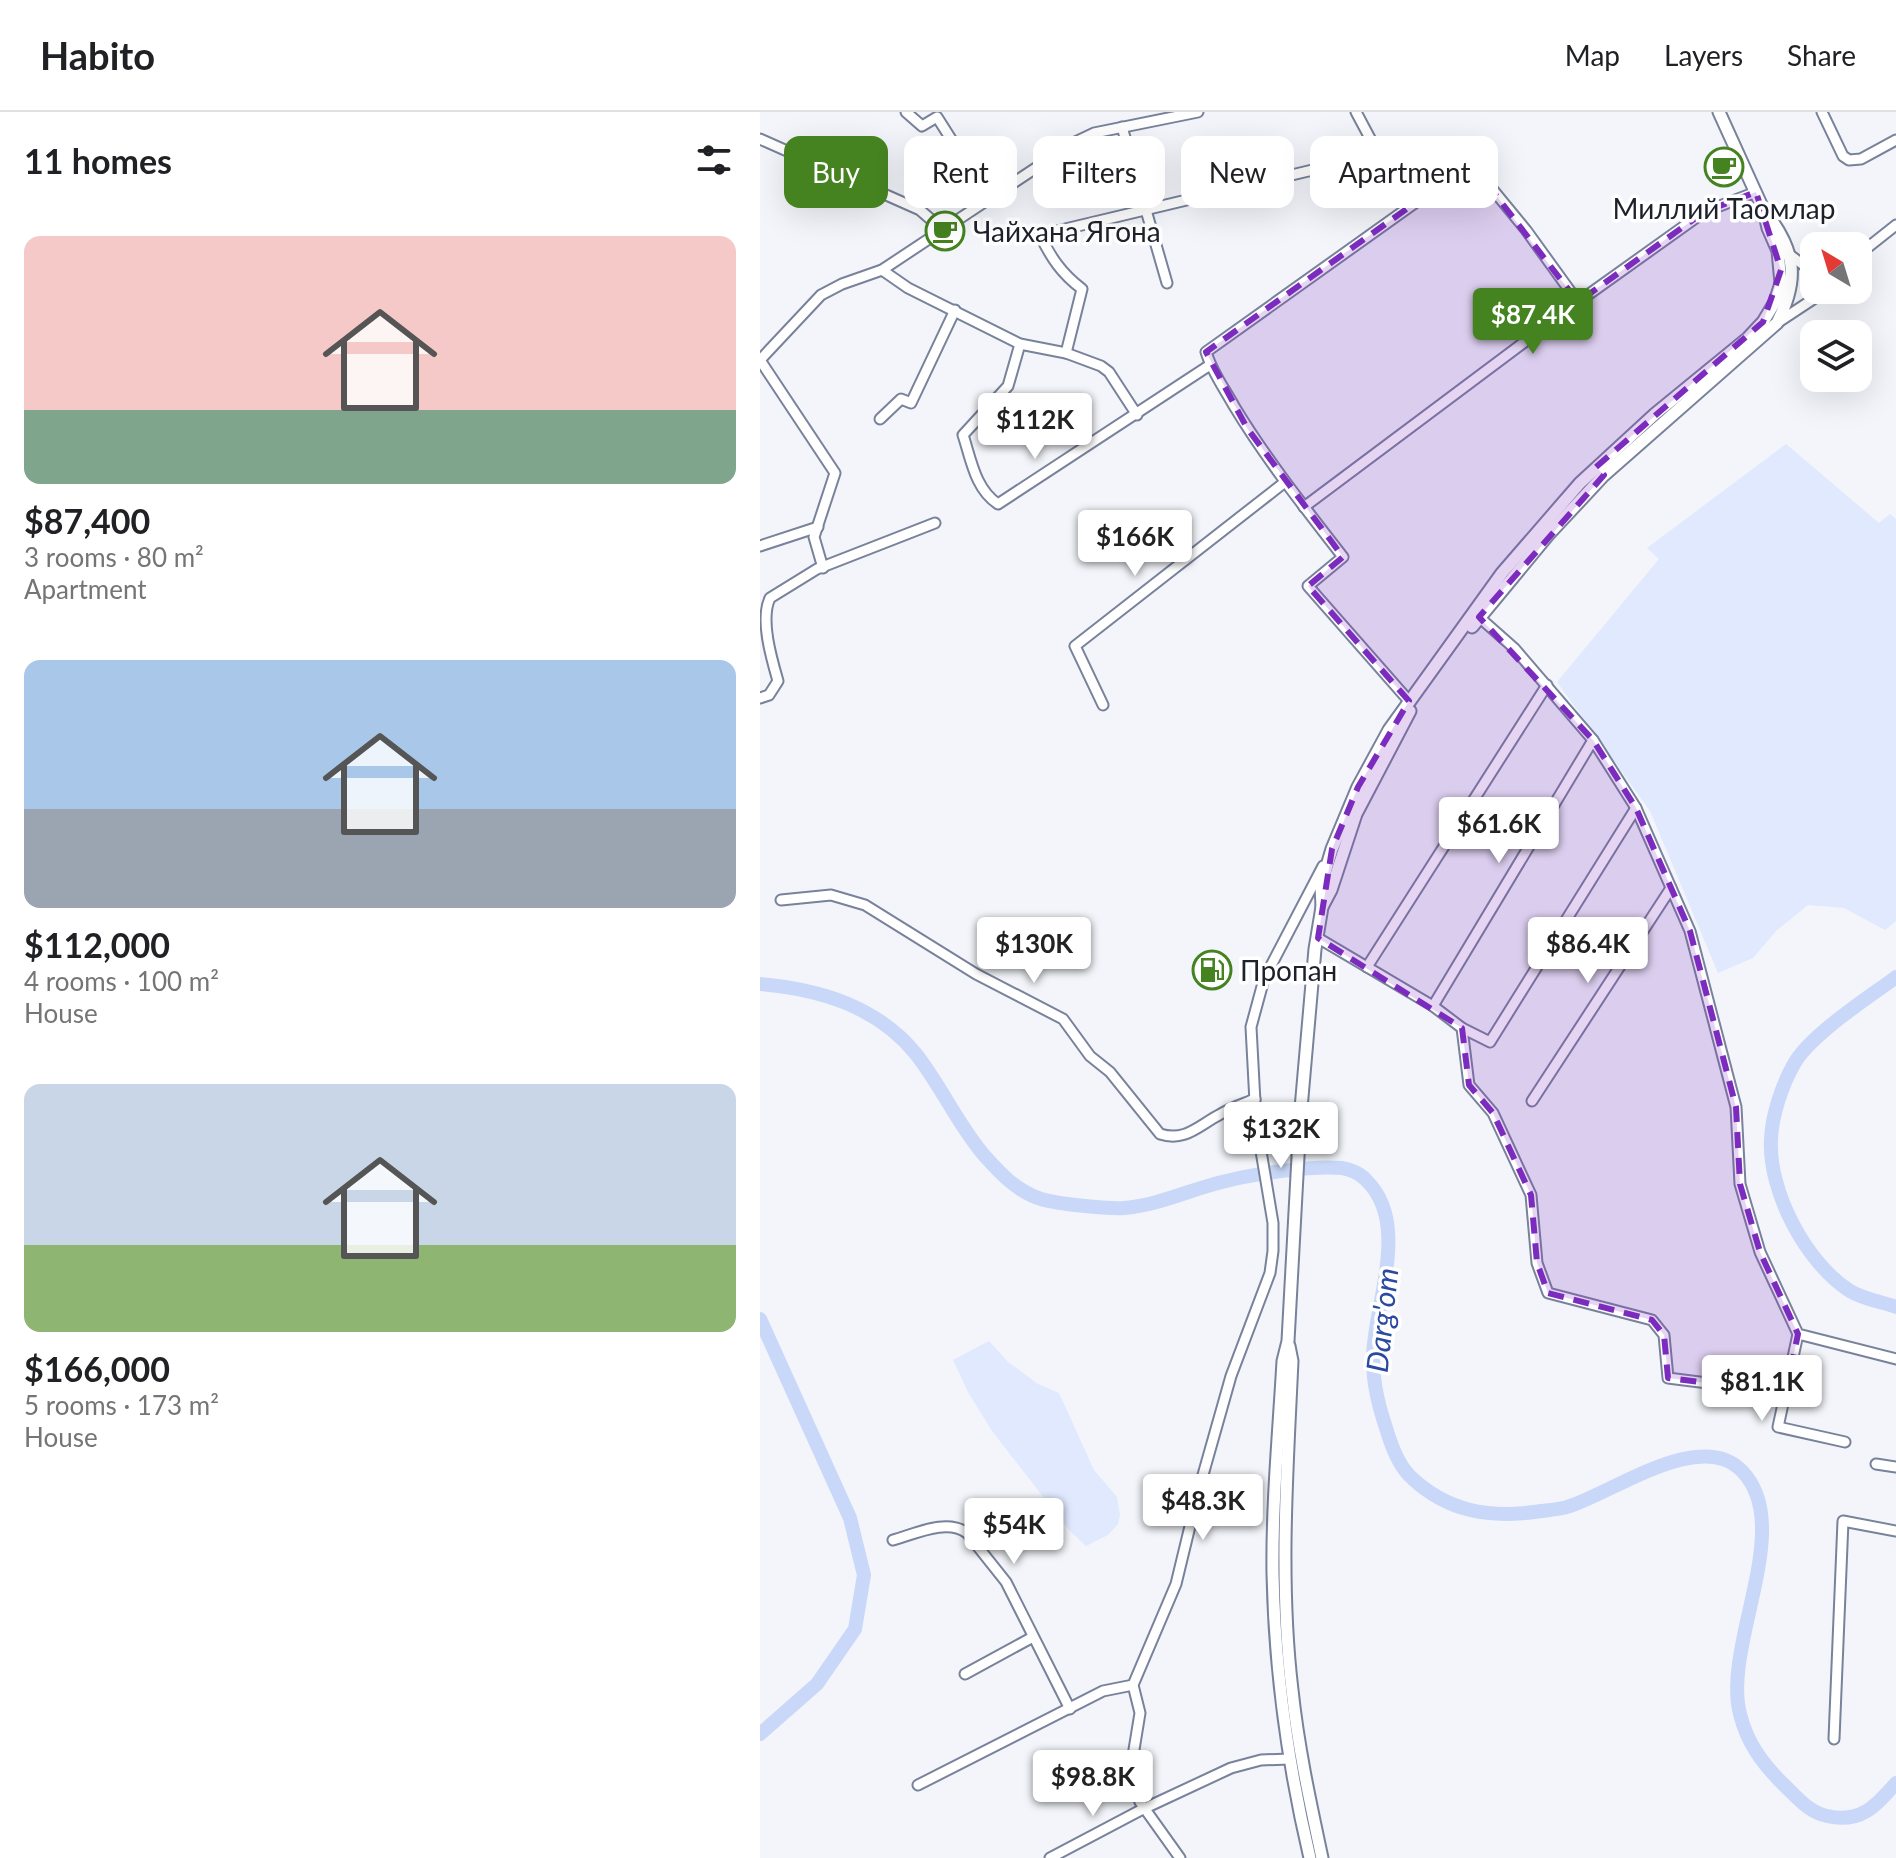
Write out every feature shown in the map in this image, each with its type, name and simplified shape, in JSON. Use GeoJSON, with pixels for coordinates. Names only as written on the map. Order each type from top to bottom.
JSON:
{"type":"FeatureCollection","features":[{"type":"Feature","properties":{"kind":"main road"},"geometry":{"type":"LineString","coordinates":[[1322,907],[1331,890],[1356,814],[1415,701],[1479,617],[1600,471],[1655,414],[1748,338],[1763,322],[1775,302],[1781,283],[1778,251],[1756,192],[1719,112]]}},
{"type":"Feature","properties":{"kind":"main road"},"geometry":{"type":"LineString","coordinates":[[1310,1858],[1290,1759],[1277,1660],[1273,1573],[1283,1361],[1288,1341],[1300,1120],[1315,949],[1322,907],[1321,886],[1332,849],[1358,787],[1389,730],[1502,573],[1580,483],[1600,471],[1777,323],[1793,277],[1790,255],[1764,211]]}},
{"type":"Feature","properties":{"kind":"main road"},"geometry":{"type":"LineString","coordinates":[[1288,1341],[1292,1361],[1286,1498],[1287,1629],[1303,1769],[1322,1858]]}},
{"type":"Feature","properties":{"kind":"street"},"geometry":{"type":"LineString","coordinates":[[906,112],[922,126],[940,115],[952,136]]}},
{"type":"Feature","properties":{"kind":"street"},"geometry":{"type":"LineString","coordinates":[[1017,180],[1084,136],[1198,112]]}},
{"type":"Feature","properties":{"kind":"street"},"geometry":{"type":"LineString","coordinates":[[1165,203],[1321,168],[1372,142],[1356,112]]}},
{"type":"Feature","properties":{"kind":"street"},"geometry":{"type":"LineString","coordinates":[[1822,112],[1843,156],[1849,160],[1861,159],[1896,140]]}},
{"type":"Feature","properties":{"kind":"street"},"geometry":{"type":"LineString","coordinates":[[1122,127],[1125,136]]}},
{"type":"Feature","properties":{"kind":"street"},"geometry":{"type":"LineString","coordinates":[[760,139],[920,210],[943,230]]}},
{"type":"Feature","properties":{"kind":"street"},"geometry":{"type":"LineString","coordinates":[[1409,701],[1308,586],[1343,557],[1247,428],[1210,365],[1206,352],[1471,163],[1526,230],[1578,302]]}},
{"type":"Feature","properties":{"kind":"street"},"geometry":{"type":"LineString","coordinates":[[1304,507],[1704,212],[1756,192]]}},
{"type":"Feature","properties":{"kind":"street"},"geometry":{"type":"LineString","coordinates":[[823,568],[814,537],[835,473],[760,360],[821,295],[882,270],[976,208]]}},
{"type":"Feature","properties":{"kind":"street"},"geometry":{"type":"LineString","coordinates":[[1066,353],[1082,289],[1055,264],[1040,235],[1145,208],[1167,283]]}},
{"type":"Feature","properties":{"kind":"street"},"geometry":{"type":"LineString","coordinates":[[1872,244],[1896,225]]}},
{"type":"Feature","properties":{"kind":"street"},"geometry":{"type":"LineString","coordinates":[[1790,255],[1800,262]]}},
{"type":"Feature","properties":{"kind":"street"},"geometry":{"type":"LineString","coordinates":[[882,270],[908,288],[1020,344],[1066,353],[1101,366],[1109,372],[1137,415]]}},
{"type":"Feature","properties":{"kind":"street"},"geometry":{"type":"LineString","coordinates":[[1777,323],[1806,304]]}},
{"type":"Feature","properties":{"kind":"street"},"geometry":{"type":"LineString","coordinates":[[880,419],[901,399],[911,403],[955,310]]}},
{"type":"Feature","properties":{"kind":"street"},"geometry":{"type":"LineString","coordinates":[[1020,344],[1008,386],[963,435],[976,478],[990,499],[998,504],[1210,365]]}},
{"type":"Feature","properties":{"kind":"street"},"geometry":{"type":"LineString","coordinates":[[1103,705],[1075,646],[1285,482]]}},
{"type":"Feature","properties":{"kind":"street"},"geometry":{"type":"LineString","coordinates":[[760,698],[769,695],[778,681],[761,620],[765,604],[795,581],[935,523]]}},
{"type":"Feature","properties":{"kind":"street"},"geometry":{"type":"LineString","coordinates":[[760,546],[818,527]]}},
{"type":"Feature","properties":{"kind":"street"},"geometry":{"type":"LineString","coordinates":[[1479,617],[1514,648],[1593,740],[1636,808],[1690,931],[1736,1107],[1740,1184],[1760,1252],[1798,1334],[1778,1427],[1845,1442]]}},
{"type":"Feature","properties":{"kind":"street"},"geometry":{"type":"LineString","coordinates":[[1367,967],[1547,685]]}},
{"type":"Feature","properties":{"kind":"street"},"geometry":{"type":"LineString","coordinates":[[1433,1006],[1593,740]]}},
{"type":"Feature","properties":{"kind":"street"},"geometry":{"type":"LineString","coordinates":[[1318,938],[1433,1006],[1462,1028],[1490,1042],[1636,808]]}},
{"type":"Feature","properties":{"kind":"street"},"geometry":{"type":"LineString","coordinates":[[1180,1858],[1140,1802],[1130,1774],[1140,1713],[1133,1685],[1176,1584],[1231,1376],[1268,1282],[1273,1223],[1256,1121],[1251,1027],[1264,979],[1332,849]]}},
{"type":"Feature","properties":{"kind":"street"},"geometry":{"type":"LineString","coordinates":[[1532,1101],[1671,888]]}},
{"type":"Feature","properties":{"kind":"street"},"geometry":{"type":"LineString","coordinates":[[781,900],[831,895],[865,905],[976,974],[1063,1019],[1090,1056],[1110,1072],[1160,1134],[1184,1136],[1218,1115],[1255,1099]]}},
{"type":"Feature","properties":{"kind":"street"},"geometry":{"type":"LineString","coordinates":[[1462,1028],[1469,1085],[1493,1113],[1531,1195],[1537,1263],[1548,1293],[1652,1320],[1664,1335],[1668,1378],[1786,1393]]}},
{"type":"Feature","properties":{"kind":"street"},"geometry":{"type":"LineString","coordinates":[[1798,1334],[1896,1359]]}},
{"type":"Feature","properties":{"kind":"street"},"geometry":{"type":"LineString","coordinates":[[1876,1464],[1896,1467]]}},
{"type":"Feature","properties":{"kind":"street"},"geometry":{"type":"LineString","coordinates":[[1834,1739],[1843,1521],[1896,1531]]}},
{"type":"Feature","properties":{"kind":"street"},"geometry":{"type":"LineString","coordinates":[[893,1540],[935,1528],[960,1528],[967,1533],[1006,1582],[1070,1709]]}},
{"type":"Feature","properties":{"kind":"street"},"geometry":{"type":"LineString","coordinates":[[965,1674],[1033,1637]]}},
{"type":"Feature","properties":{"kind":"street"},"geometry":{"type":"LineString","coordinates":[[918,1785],[1103,1691],[1133,1685]]}},
{"type":"Feature","properties":{"kind":"street"},"geometry":{"type":"LineString","coordinates":[[1050,1858],[1231,1768],[1261,1760],[1290,1759]]}},
{"type":"Feature","properties":{"kind":"highlighted area"},"geometry":{"type":"Polygon","coordinates":[[[1471,163],[1578,302],[1704,212],[1756,192],[1781,270],[1763,322],[1596,467],[1604,475],[1479,617],[1593,740],[1636,808],[1690,931],[1736,1107],[1740,1184],[1760,1252],[1798,1334],[1786,1393],[1668,1378],[1664,1335],[1652,1320],[1548,1293],[1537,1263],[1531,1195],[1493,1113],[1469,1085],[1462,1028],[1318,938],[1332,849],[1358,787],[1409,701],[1308,586],[1343,557],[1247,428],[1206,352],[1471,163]]]}},
{"type":"Feature","properties":{"kind":"shaded area"},"geometry":{"type":"Polygon","coordinates":[[[1786,444],[1879,523],[1890,514],[1896,519],[1896,921],[1885,930],[1844,908],[1808,905],[1776,931],[1753,958],[1718,973],[1650,811],[1557,682],[1659,559],[1647,548],[1786,444]]]}},
{"type":"Feature","properties":{"kind":"shaded area"},"geometry":{"type":"Polygon","coordinates":[[[989,1341],[1008,1362],[1038,1384],[1059,1393],[1094,1470],[1117,1497],[1118,1524],[1108,1535],[1086,1546],[1069,1530],[992,1431],[968,1392],[953,1360],[989,1341]]]}},
{"type":"Feature","properties":{"kind":"waterway","name":"Darg'om"},"geometry":{"type":"LineString","coordinates":[[1896,977],[1840,1018],[1802,1053],[1782,1091],[1771,1139],[1776,1181],[1783,1203],[1819,1263],[1850,1291],[1896,1307]]}},
{"type":"Feature","properties":{"kind":"waterway","name":"Darg'om"},"geometry":{"type":"LineString","coordinates":[[760,984],[804,990],[846,1003],[901,1037],[916,1054],[983,1154],[1016,1186],[1041,1199],[1082,1206],[1124,1208],[1149,1204],[1235,1179],[1282,1171],[1342,1168],[1361,1176],[1380,1198],[1388,1242],[1373,1359],[1375,1387],[1391,1444],[1408,1474],[1426,1490],[1455,1505],[1485,1513],[1517,1514],[1570,1506],[1681,1459],[1704,1456],[1725,1460],[1742,1471],[1757,1495],[1762,1523],[1760,1554],[1737,1686],[1740,1714],[1751,1744],[1769,1769],[1798,1799],[1808,1808],[1827,1816],[1858,1815],[1874,1806],[1896,1783]]}},
{"type":"Feature","properties":{"kind":"waterway","name":"Darg'om"},"geometry":{"type":"LineString","coordinates":[[760,1319],[850,1518],[864,1575],[855,1629],[817,1684],[760,1734]]}},
{"type":"Feature","properties":{"kind":"place","name":"Миллий Таомлар"},"geometry":{"type":"Point","coordinates":[1724,167]}},
{"type":"Feature","properties":{"kind":"place","name":"Чайхана Ягона"},"geometry":{"type":"Point","coordinates":[945,231]}},
{"type":"Feature","properties":{"kind":"place","name":"Пропан"},"geometry":{"type":"Point","coordinates":[1212,970]}}]}
